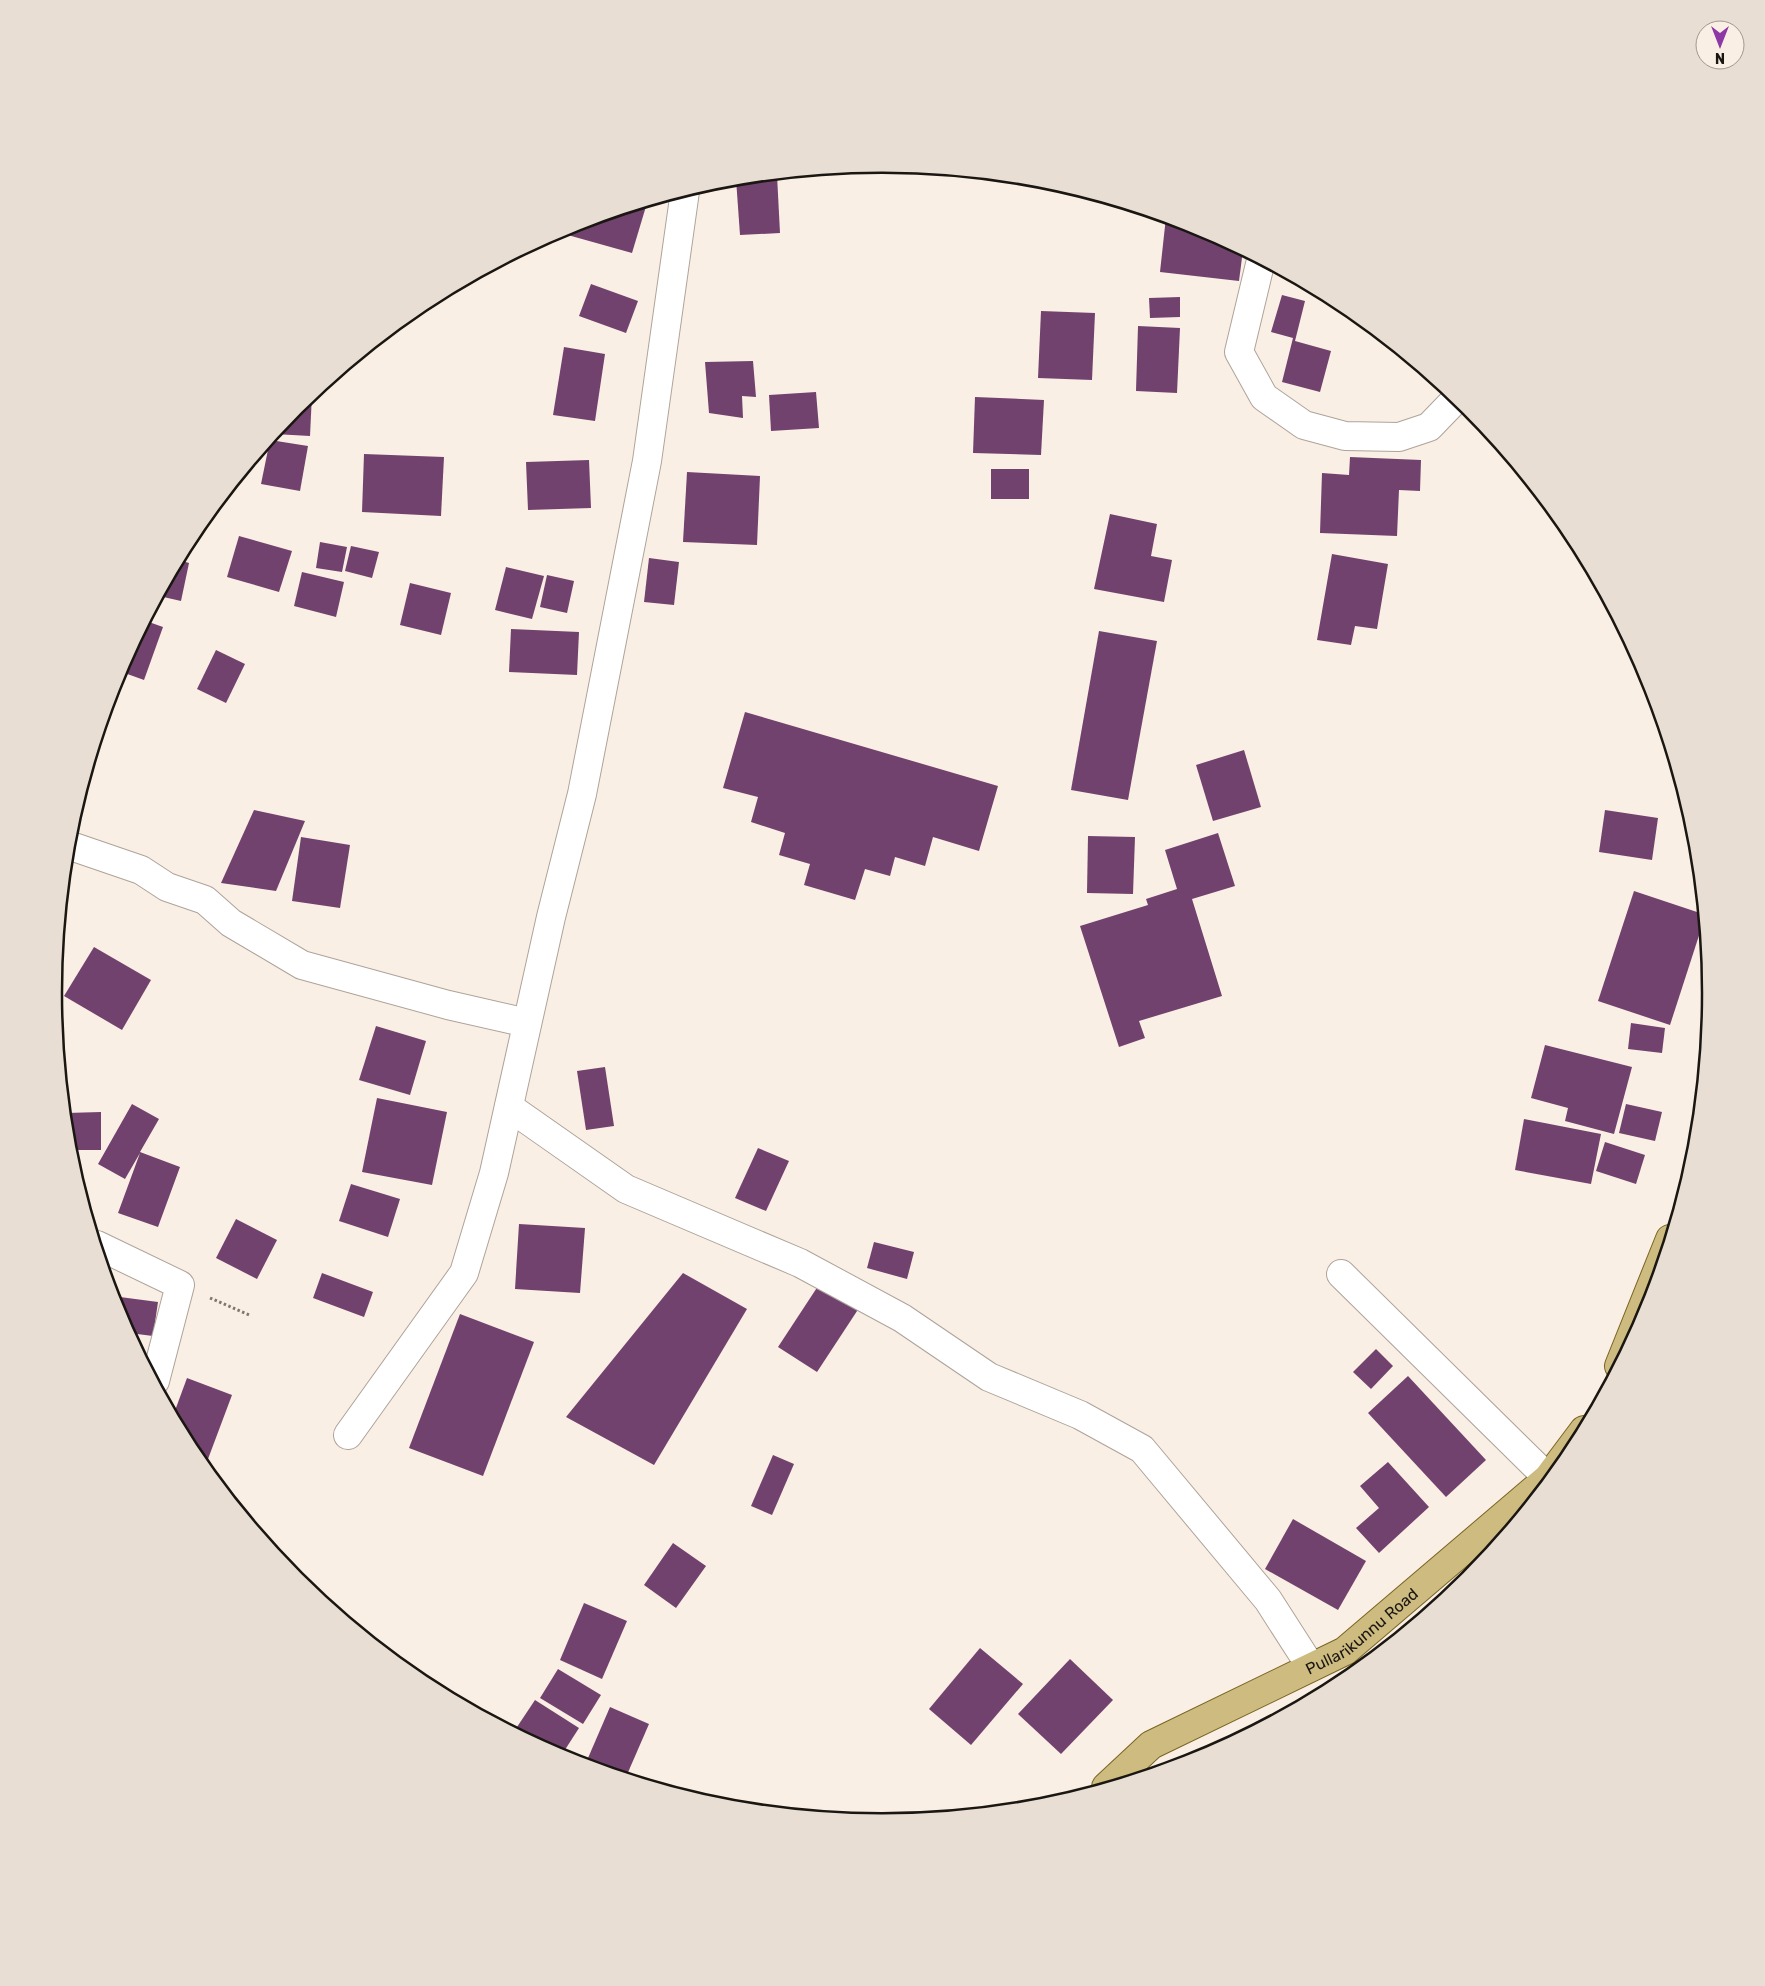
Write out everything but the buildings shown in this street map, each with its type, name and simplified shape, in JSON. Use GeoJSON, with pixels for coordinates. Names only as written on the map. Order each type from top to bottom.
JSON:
{"type":"FeatureCollection","features":[{"type":"Feature","properties":{"kind":"main road","name":"Pullarikunnu Road"},"geometry":{"type":"LineString","coordinates":[[1115,1779],[1151,1745],[1345,1651],[1535,1489]]}},
{"type":"Feature","properties":{"kind":"street"},"geometry":{"type":"LineString","coordinates":[[348,1435],[464,1274],[494,1173],[582,794],[646,461],[684,198]]}},
{"type":"Feature","properties":{"kind":"street"},"geometry":{"type":"LineString","coordinates":[[1260,266],[1239,352],[1264,397],[1304,425],[1345,436],[1400,437],[1429,427],[1452,403]]}},
{"type":"Feature","properties":{"kind":"street"},"geometry":{"type":"LineString","coordinates":[[76,848],[141,870],[167,887],[206,900],[231,923],[302,965],[448,1005],[528,1023]]}},
{"type":"Feature","properties":{"kind":"street"},"geometry":{"type":"LineString","coordinates":[[509,1107],[626,1189],[800,1263],[902,1318],[989,1377],[1080,1415],[1142,1449],[1268,1600],[1311,1667]]}},
{"type":"Feature","properties":{"kind":"street"},"geometry":{"type":"LineString","coordinates":[[103,1248],[180,1286],[157,1374]]}},
{"type":"Feature","properties":{"kind":"street"},"geometry":{"type":"LineString","coordinates":[[1341,1274],[1545,1475]]}},
{"type":"Feature","properties":{"kind":"path"},"geometry":{"type":"LineString","coordinates":[[180,1286],[249,1315]]}}]}
